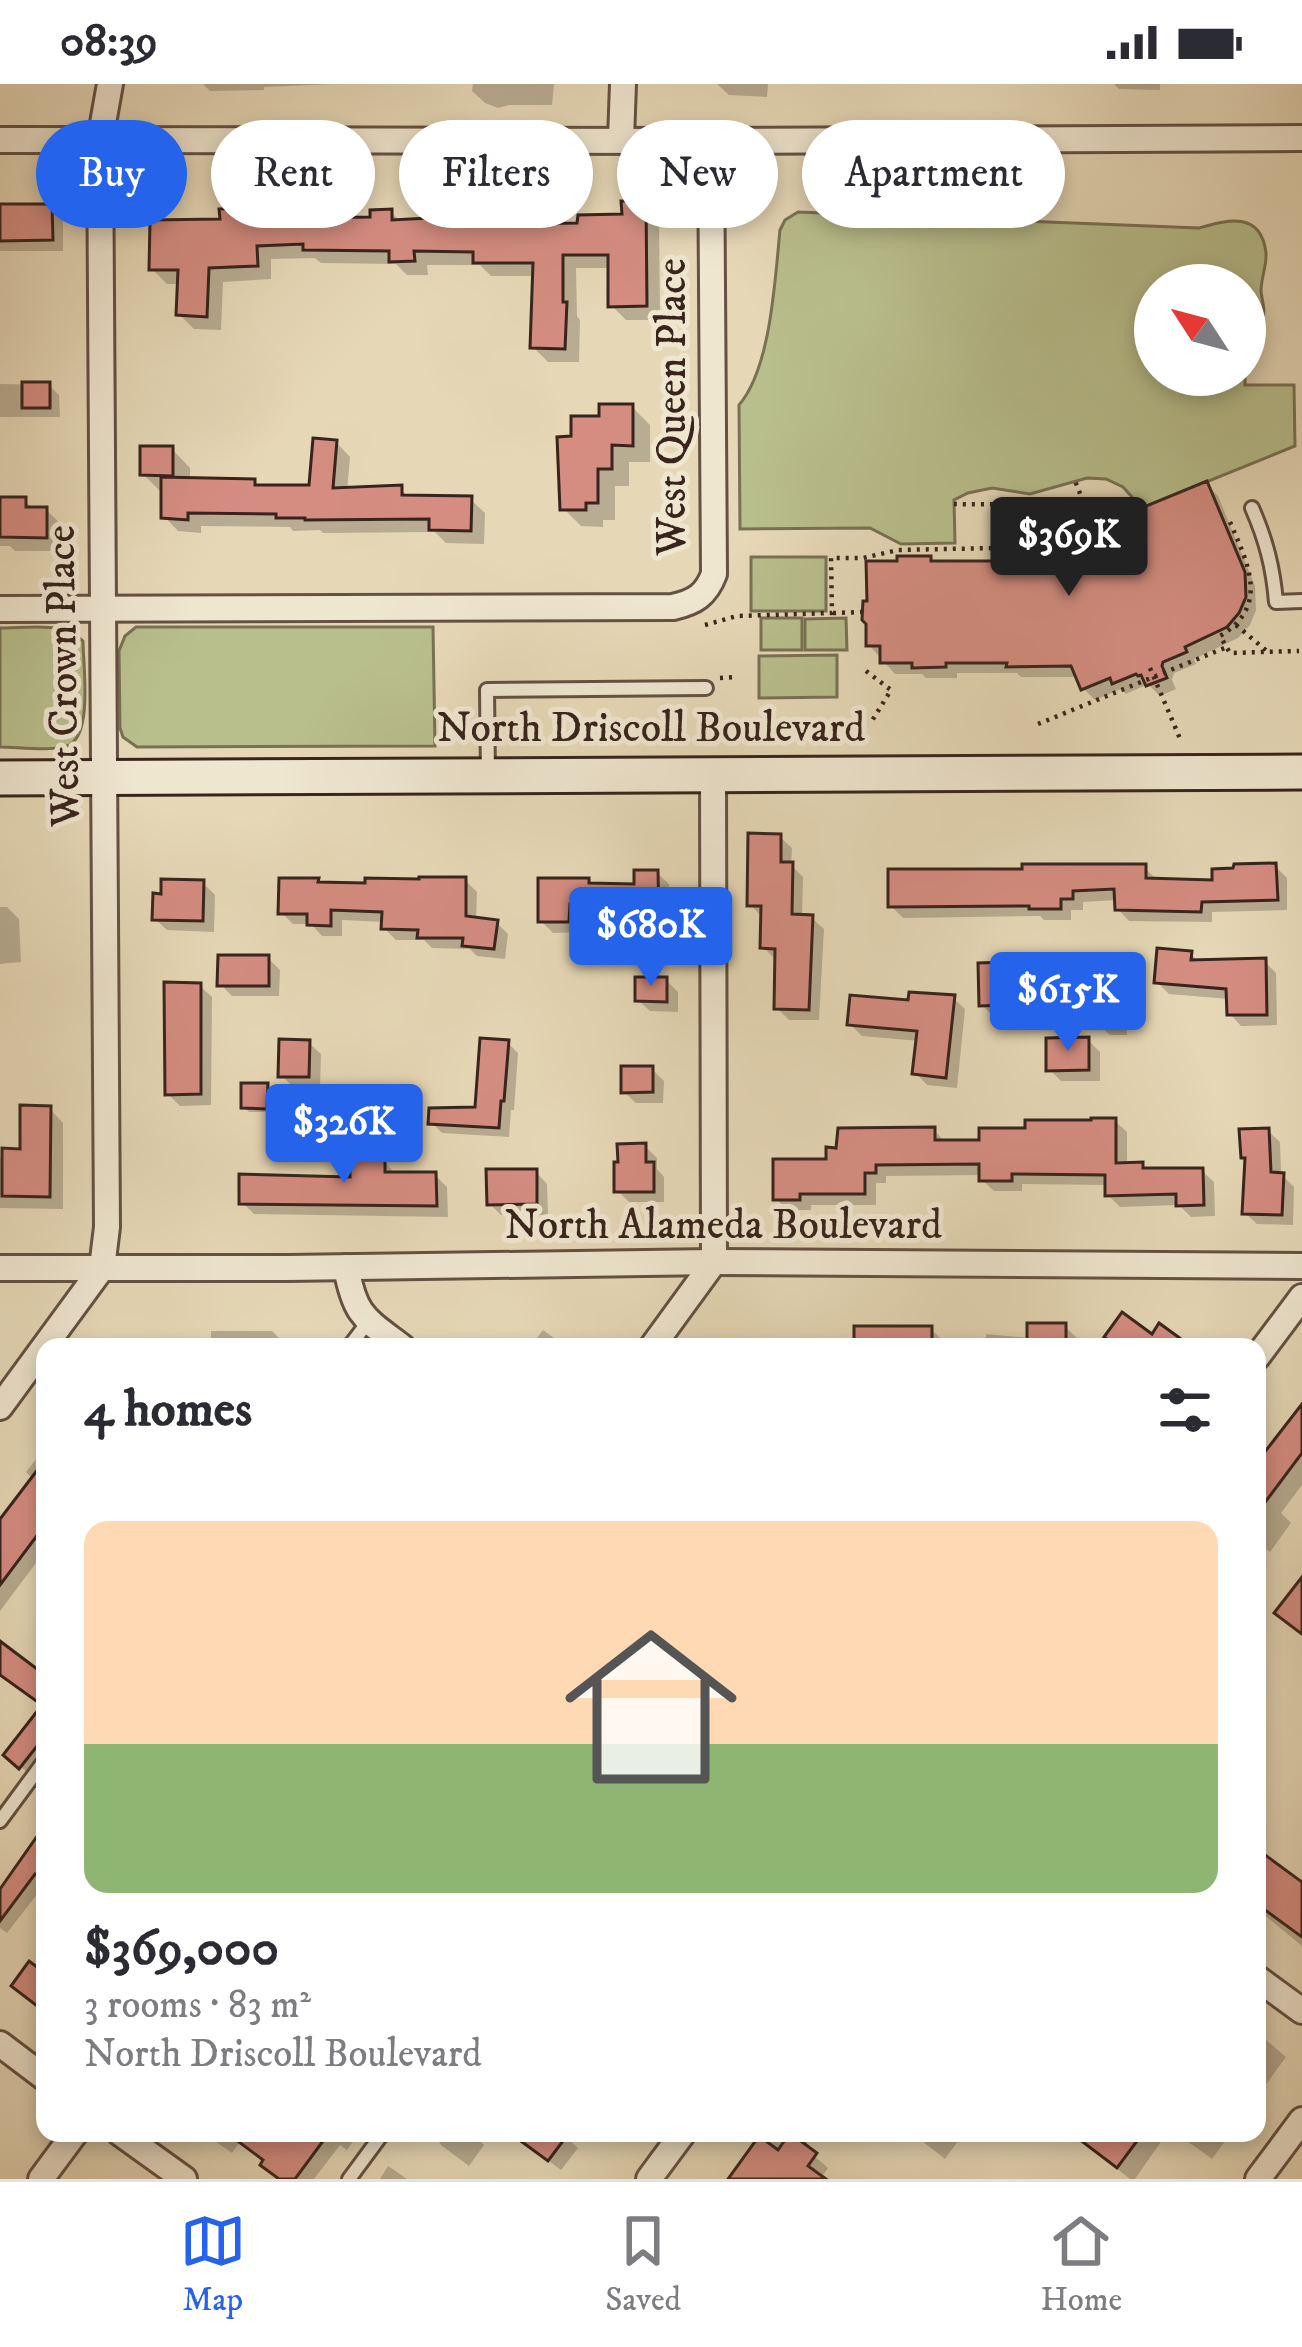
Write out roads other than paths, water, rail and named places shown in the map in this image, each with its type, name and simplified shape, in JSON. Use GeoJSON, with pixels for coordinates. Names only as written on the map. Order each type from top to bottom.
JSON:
{"type":"FeatureCollection","features":[{"type":"Feature","properties":{"kind":"main road","name":"North Driscoll Boulevard"},"geometry":{"type":"LineString","coordinates":[[0,778],[1302,772]]}},
{"type":"Feature","properties":{"kind":"street","name":"West Crown Place"},"geometry":{"type":"LineString","coordinates":[[104,120],[110,84]]}},
{"type":"Feature","properties":{"kind":"street"},"geometry":{"type":"LineString","coordinates":[[621,120],[622,84]]}},
{"type":"Feature","properties":{"kind":"street"},"geometry":{"type":"LineString","coordinates":[[778,141],[1302,138]]}},
{"type":"Feature","properties":{"kind":"street"},"geometry":{"type":"LineString","coordinates":[[0,140],[36,140]]}},
{"type":"Feature","properties":{"kind":"street"},"geometry":{"type":"LineString","coordinates":[[187,140],[617,140]]}},
{"type":"Feature","properties":{"kind":"street","name":"West Crown Place"},"geometry":{"type":"LineString","coordinates":[[100,228],[107,1227],[102,1268]]}},
{"type":"Feature","properties":{"kind":"street","name":"West Queen Place"},"geometry":{"type":"LineString","coordinates":[[102,608],[674,607],[700,598],[714,574],[712,228]]}},
{"type":"Feature","properties":{"kind":"street"},"geometry":{"type":"LineString","coordinates":[[0,609],[102,608]]}},
{"type":"Feature","properties":{"kind":"street"},"geometry":{"type":"LineString","coordinates":[[659,1338],[714,1262],[713,773]]}},
{"type":"Feature","properties":{"kind":"street","name":"North Alameda Boulevard"},"geometry":{"type":"LineString","coordinates":[[0,1268],[714,1262],[1302,1266]]}},
{"type":"Feature","properties":{"kind":"street"},"geometry":{"type":"LineString","coordinates":[[346,1267],[352,1300],[368,1322],[390,1338]]}},
{"type":"Feature","properties":{"kind":"street"},"geometry":{"type":"LineString","coordinates":[[51,1338],[102,1268]]}},
{"type":"Feature","properties":{"kind":"street"},"geometry":{"type":"LineString","coordinates":[[1266,1346],[1302,1297]]}},
{"type":"Feature","properties":{"kind":"street"},"geometry":{"type":"LineString","coordinates":[[0,1407],[36,1358]]}},
{"type":"Feature","properties":{"kind":"street"},"geometry":{"type":"LineString","coordinates":[[1266,1985],[1302,2011]]}},
{"type":"Feature","properties":{"kind":"street"},"geometry":{"type":"LineString","coordinates":[[0,2044],[36,2071]]}},
{"type":"Feature","properties":{"kind":"street"},"geometry":{"type":"LineString","coordinates":[[1258,2179],[1302,2120]]}},
{"type":"Feature","properties":{"kind":"street"},"geometry":{"type":"LineString","coordinates":[[41,2179],[68,2142]]}},
{"type":"Feature","properties":{"kind":"street"},"geometry":{"type":"LineString","coordinates":[[133,2142],[184,2179]]}},
{"type":"Feature","properties":{"kind":"street"},"geometry":{"type":"LineString","coordinates":[[649,2179],[676,2142]]}},
{"type":"Feature","properties":{"kind":"lane"},"geometry":{"type":"LineString","coordinates":[[1252,508],[1274,568],[1276,602],[1302,601]]}},
{"type":"Feature","properties":{"kind":"lane"},"geometry":{"type":"LineString","coordinates":[[488,776],[487,690],[706,688]]}},
{"type":"Feature","properties":{"kind":"lane"},"geometry":{"type":"LineString","coordinates":[[356,1338],[368,1322]]}},
{"type":"Feature","properties":{"kind":"lane"},"geometry":{"type":"LineString","coordinates":[[0,1821],[36,1772]]}},
{"type":"Feature","properties":{"kind":"lane"},"geometry":{"type":"LineString","coordinates":[[349,2179],[376,2142]]}}]}
